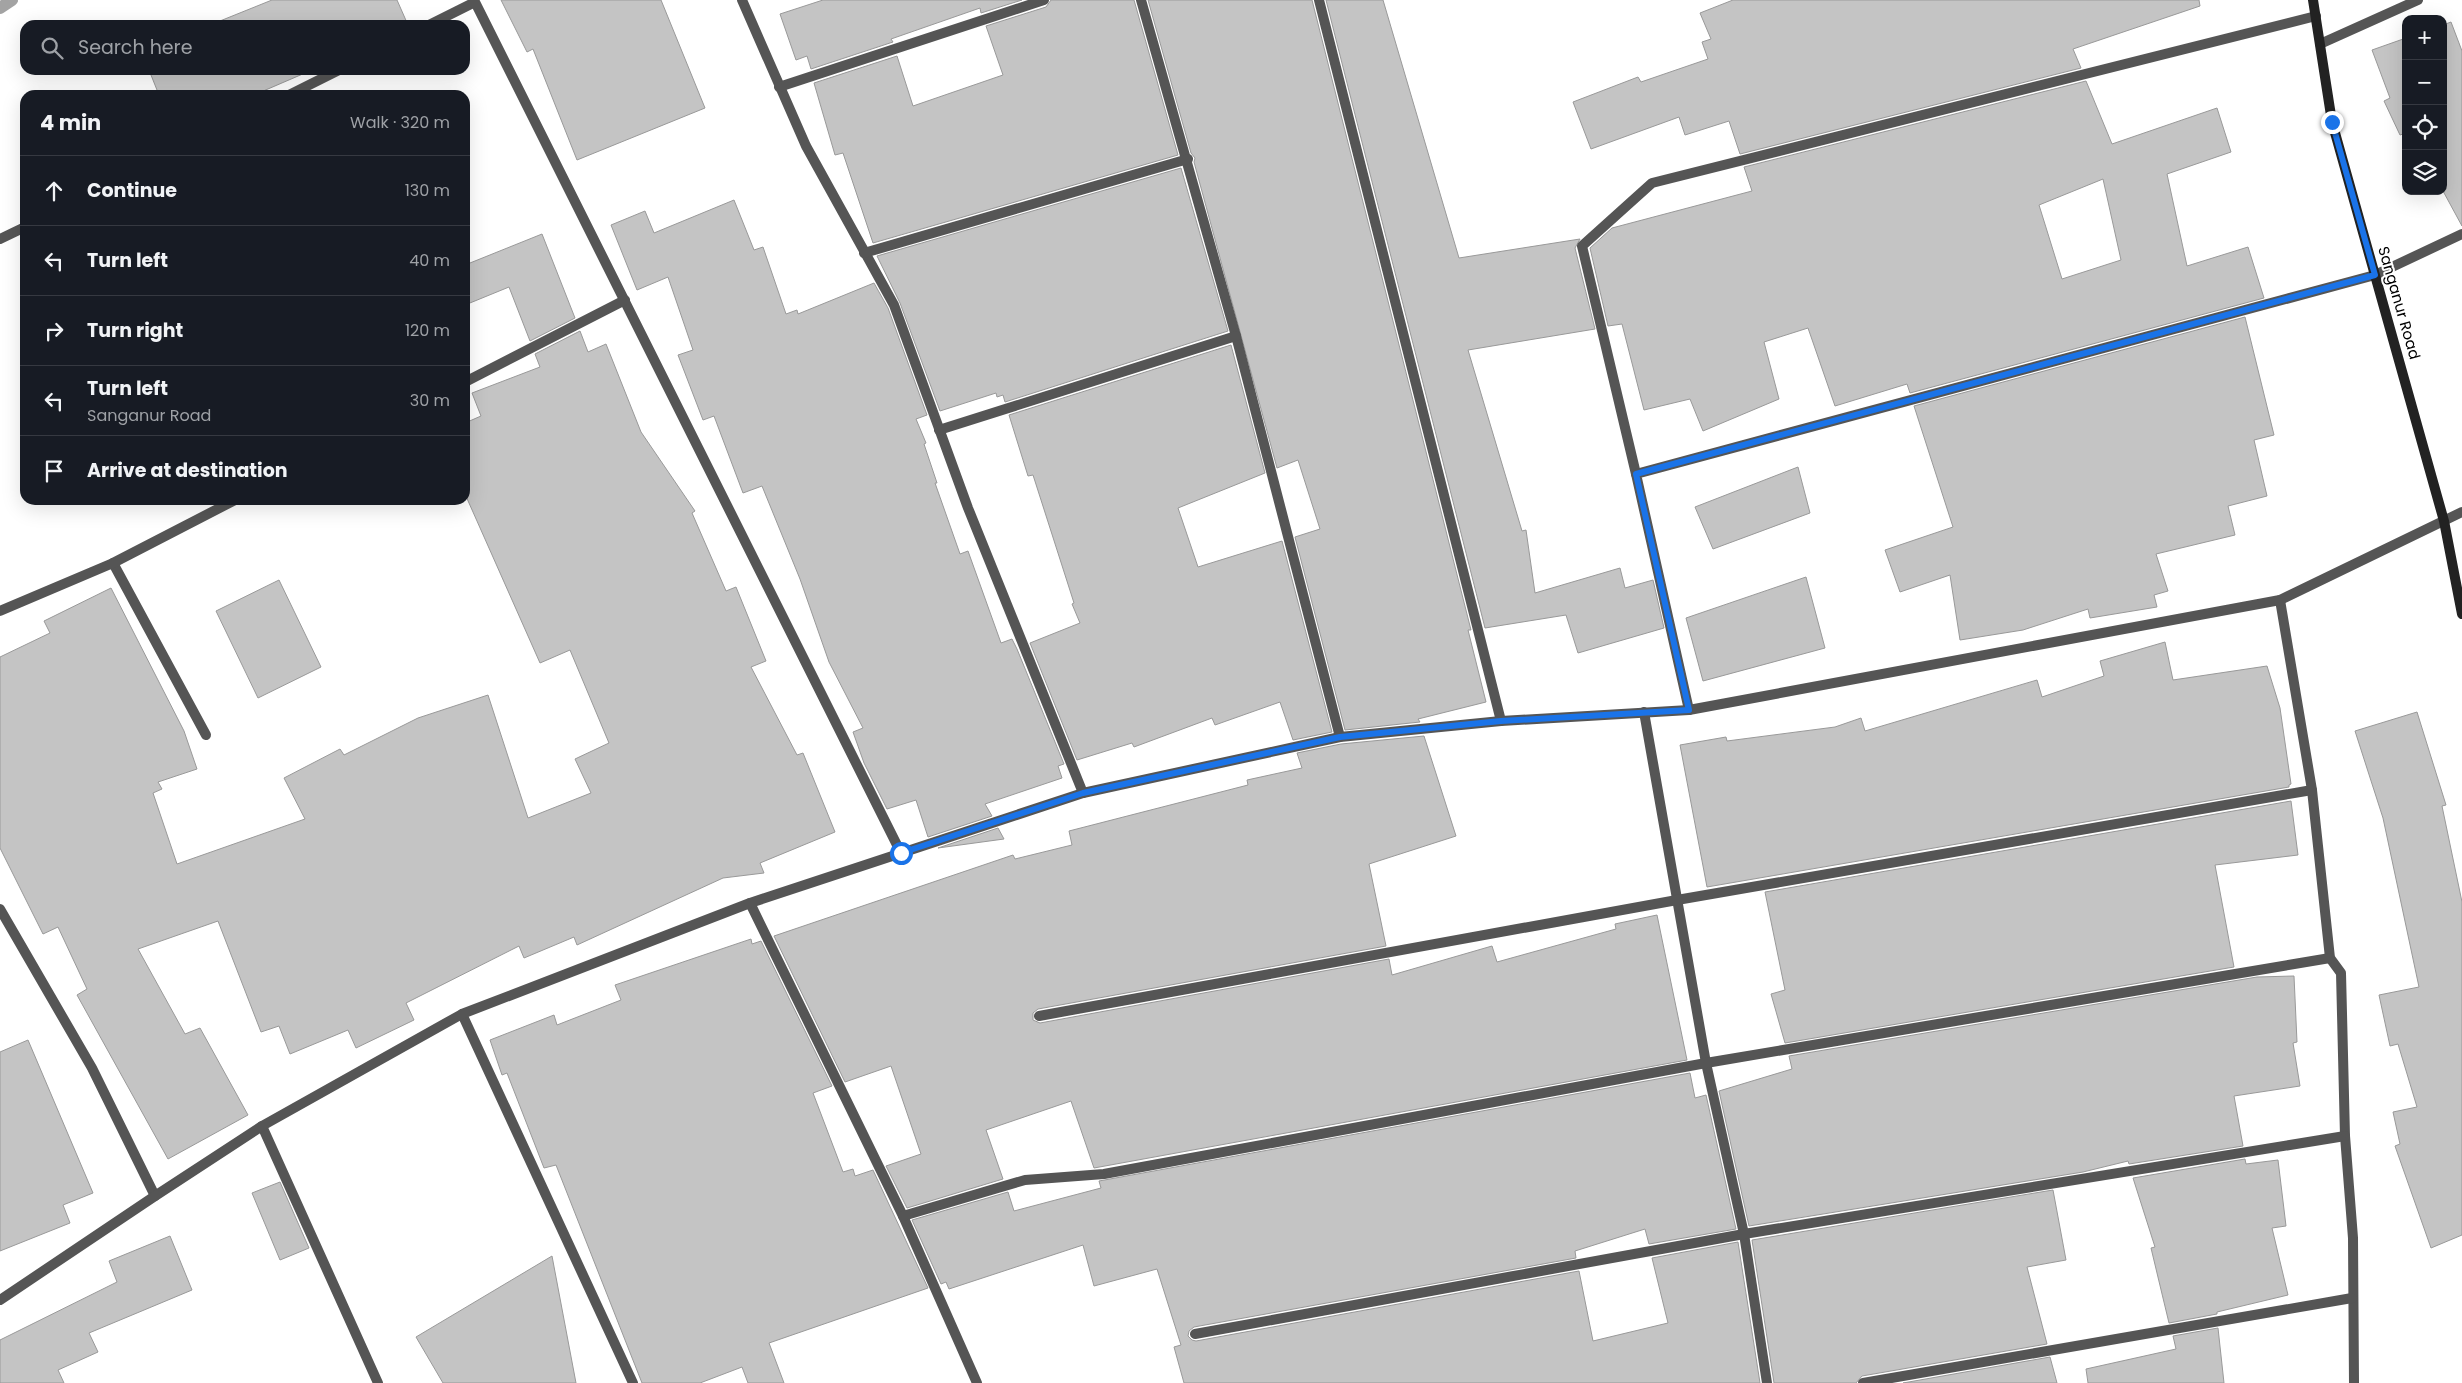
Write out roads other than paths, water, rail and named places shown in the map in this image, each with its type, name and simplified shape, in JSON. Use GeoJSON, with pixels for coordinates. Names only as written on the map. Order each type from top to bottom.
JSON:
{"type":"FeatureCollection","features":[{"type":"Feature","properties":{"kind":"main road","name":"Sanganur Road"},"geometry":{"type":"LineString","coordinates":[[2313,0],[2332,122],[2444,521],[2462,614]]}},
{"type":"Feature","properties":{"kind":"street"},"geometry":{"type":"LineString","coordinates":[[742,0],[806,146],[894,305],[968,508],[1083,793]]}},
{"type":"Feature","properties":{"kind":"street"},"geometry":{"type":"LineString","coordinates":[[779,87],[1044,0]]}},
{"type":"Feature","properties":{"kind":"street"},"geometry":{"type":"LineString","coordinates":[[1141,0],[1188,159],[1236,336],[1340,737]]}},
{"type":"Feature","properties":{"kind":"street"},"geometry":{"type":"LineString","coordinates":[[1319,0],[1501,721]]}},
{"type":"Feature","properties":{"kind":"street"},"geometry":{"type":"LineString","coordinates":[[2320,44],[2418,0]]}},
{"type":"Feature","properties":{"kind":"street"},"geometry":{"type":"LineString","coordinates":[[439,20],[475,2],[901,853]]}},
{"type":"Feature","properties":{"kind":"street"},"geometry":{"type":"LineString","coordinates":[[1689,710],[1582,246],[1652,184],[2316,16]]}},
{"type":"Feature","properties":{"kind":"street"},"geometry":{"type":"LineString","coordinates":[[299,90],[329,75]]}},
{"type":"Feature","properties":{"kind":"street"},"geometry":{"type":"LineString","coordinates":[[864,253],[1188,159]]}},
{"type":"Feature","properties":{"kind":"street"},"geometry":{"type":"LineString","coordinates":[[0,239],[20,229]]}},
{"type":"Feature","properties":{"kind":"street"},"geometry":{"type":"LineString","coordinates":[[1636,474],[2375,275],[2462,234]]}},
{"type":"Feature","properties":{"kind":"street"},"geometry":{"type":"LineString","coordinates":[[470,379],[625,300]]}},
{"type":"Feature","properties":{"kind":"street"},"geometry":{"type":"LineString","coordinates":[[939,430],[1236,336]]}},
{"type":"Feature","properties":{"kind":"street"},"geometry":{"type":"LineString","coordinates":[[0,611],[113,563],[225,505]]}},
{"type":"Feature","properties":{"kind":"street"},"geometry":{"type":"LineString","coordinates":[[0,1300],[262,1126],[462,1014],[750,903],[1083,793],[1340,737],[1501,721],[1689,710],[2280,600],[2462,512]]}},
{"type":"Feature","properties":{"kind":"street"},"geometry":{"type":"LineString","coordinates":[[113,563],[206,735]]}},
{"type":"Feature","properties":{"kind":"street"},"geometry":{"type":"LineString","coordinates":[[2280,600],[2312,790],[2330,958],[2341,973],[2345,1136],[2352,1238],[2354,1383]]}},
{"type":"Feature","properties":{"kind":"street"},"geometry":{"type":"LineString","coordinates":[[1644,712],[1706,1063],[1744,1234],[1767,1383]]}},
{"type":"Feature","properties":{"kind":"street"},"geometry":{"type":"LineString","coordinates":[[1039,1016],[1677,900],[2312,790]]}},
{"type":"Feature","properties":{"kind":"street"},"geometry":{"type":"LineString","coordinates":[[750,903],[903,1216],[978,1383]]}},
{"type":"Feature","properties":{"kind":"street"},"geometry":{"type":"LineString","coordinates":[[0,909],[92,1068],[155,1196]]}},
{"type":"Feature","properties":{"kind":"street"},"geometry":{"type":"LineString","coordinates":[[903,1216],[1025,1180],[1104,1174],[1706,1063],[2330,958]]}},
{"type":"Feature","properties":{"kind":"street"},"geometry":{"type":"LineString","coordinates":[[462,1014],[633,1383]]}},
{"type":"Feature","properties":{"kind":"street"},"geometry":{"type":"LineString","coordinates":[[262,1126],[378,1383]]}},
{"type":"Feature","properties":{"kind":"street"},"geometry":{"type":"LineString","coordinates":[[1195,1334],[1744,1234],[2345,1136]]}},
{"type":"Feature","properties":{"kind":"street"},"geometry":{"type":"LineString","coordinates":[[1863,1383],[2352,1298]]}},
{"type":"Feature","properties":{"kind":"waterway"},"geometry":{"type":"LineString","coordinates":[[0,8],[12,0]]}}]}
